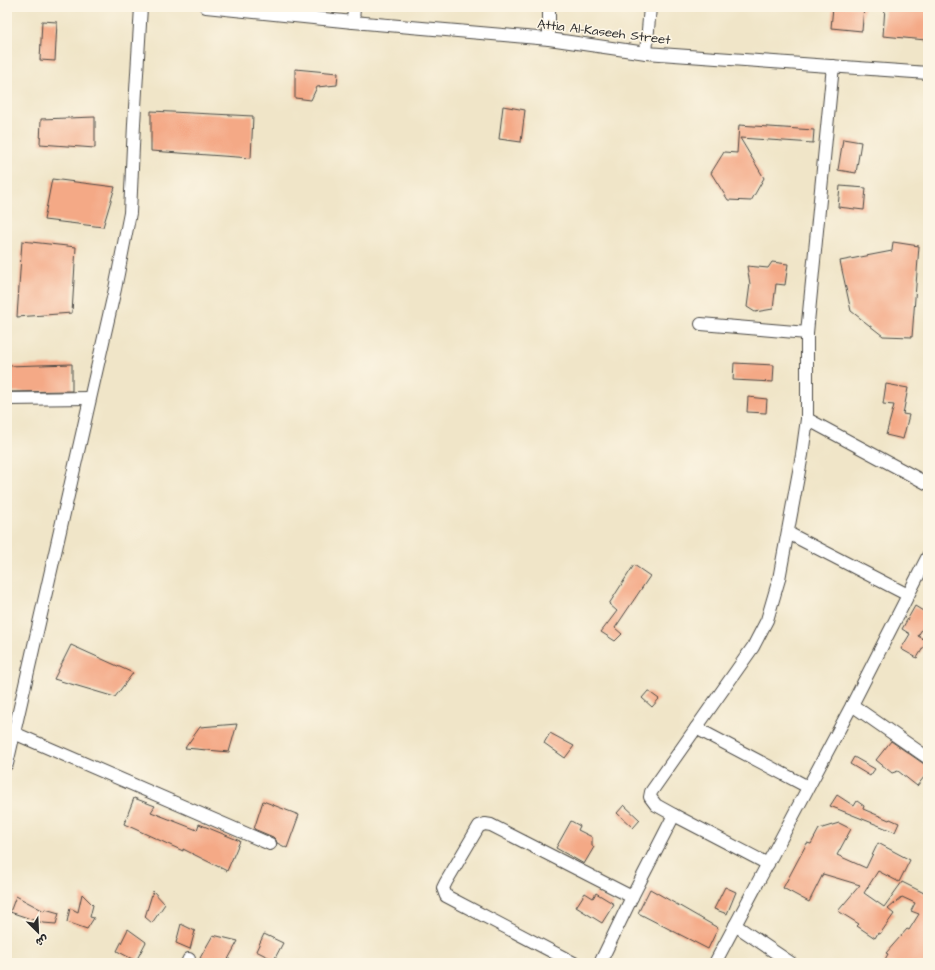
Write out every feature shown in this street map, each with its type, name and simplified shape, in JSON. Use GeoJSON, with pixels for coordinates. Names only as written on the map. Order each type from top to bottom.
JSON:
{"type":"FeatureCollection","features":[{"type":"Feature","properties":{"kind":"street"},"geometry":{"type":"LineString","coordinates":[[7,764],[115,289],[130,213],[141,7]]}},
{"type":"Feature","properties":{"kind":"street","name":"Attia Al-Kaseeh Street"},"geometry":{"type":"LineString","coordinates":[[206,7],[353,22],[550,39],[646,53],[928,73]]}},
{"type":"Feature","properties":{"kind":"street"},"geometry":{"type":"LineString","coordinates":[[353,22],[354,7]]}},
{"type":"Feature","properties":{"kind":"street"},"geometry":{"type":"LineString","coordinates":[[549,7],[550,39]]}},
{"type":"Feature","properties":{"kind":"street"},"geometry":{"type":"LineString","coordinates":[[646,53],[650,7]]}},
{"type":"Feature","properties":{"kind":"street"},"geometry":{"type":"LineString","coordinates":[[768,864],[674,815],[656,804],[650,797],[651,792],[753,647],[767,620],[779,579],[802,455],[807,419],[807,333],[833,66]]}},
{"type":"Feature","properties":{"kind":"street"},"geometry":{"type":"LineString","coordinates":[[701,324],[807,333]]}},
{"type":"Feature","properties":{"kind":"street"},"geometry":{"type":"LineString","coordinates":[[7,400],[90,398]]}},
{"type":"Feature","properties":{"kind":"street"},"geometry":{"type":"LineString","coordinates":[[807,419],[928,484]]}},
{"type":"Feature","properties":{"kind":"street"},"geometry":{"type":"LineString","coordinates":[[788,533],[908,595]]}},
{"type":"Feature","properties":{"kind":"street"},"geometry":{"type":"LineString","coordinates":[[715,963],[852,705],[928,556]]}},
{"type":"Feature","properties":{"kind":"street"},"geometry":{"type":"LineString","coordinates":[[852,705],[928,758]]}},
{"type":"Feature","properties":{"kind":"street"},"geometry":{"type":"LineString","coordinates":[[696,728],[808,787]]}},
{"type":"Feature","properties":{"kind":"street"},"geometry":{"type":"LineString","coordinates":[[14,733],[270,844]]}},
{"type":"Feature","properties":{"kind":"street"},"geometry":{"type":"LineString","coordinates":[[600,963],[632,896],[674,815]]}},
{"type":"Feature","properties":{"kind":"street"},"geometry":{"type":"LineString","coordinates":[[574,963],[446,896],[444,888],[446,882],[479,826],[485,824],[491,825],[632,896]]}},
{"type":"Feature","properties":{"kind":"street"},"geometry":{"type":"LineString","coordinates":[[735,925],[790,963]]}},
{"type":"Feature","properties":{"kind":"building"},"geometry":{"type":"Polygon","coordinates":[[[833,7],[864,7],[862,31],[831,28],[833,7]]]}},
{"type":"Feature","properties":{"kind":"building"},"geometry":{"type":"Polygon","coordinates":[[[885,7],[928,7],[926,40],[883,36],[885,7]]]}},
{"type":"Feature","properties":{"kind":"building"},"geometry":{"type":"Polygon","coordinates":[[[42,21],[57,22],[55,61],[40,60],[42,21]]]}},
{"type":"Feature","properties":{"kind":"building"},"geometry":{"type":"Polygon","coordinates":[[[295,69],[338,73],[337,85],[317,87],[311,100],[295,98],[295,69]]]}},
{"type":"Feature","properties":{"kind":"building"},"geometry":{"type":"Polygon","coordinates":[[[503,106],[525,110],[521,142],[499,139],[503,106]]]}},
{"type":"Feature","properties":{"kind":"building"},"geometry":{"type":"Polygon","coordinates":[[[151,111],[253,116],[251,158],[151,151],[151,111]]]}},
{"type":"Feature","properties":{"kind":"building"},"geometry":{"type":"Polygon","coordinates":[[[95,117],[95,148],[40,144],[41,119],[95,117]]]}},
{"type":"Feature","properties":{"kind":"building"},"geometry":{"type":"Polygon","coordinates":[[[739,125],[814,130],[813,143],[740,138],[764,178],[751,201],[728,200],[711,173],[724,152],[737,153],[739,125]]]}},
{"type":"Feature","properties":{"kind":"building"},"geometry":{"type":"Polygon","coordinates":[[[843,139],[861,142],[856,173],[838,170],[843,139]]]}},
{"type":"Feature","properties":{"kind":"building"},"geometry":{"type":"Polygon","coordinates":[[[52,179],[115,187],[103,227],[44,220],[52,179]]]}},
{"type":"Feature","properties":{"kind":"building"},"geometry":{"type":"Polygon","coordinates":[[[840,186],[866,188],[864,210],[838,207],[840,186]]]}},
{"type":"Feature","properties":{"kind":"building"},"geometry":{"type":"Polygon","coordinates":[[[22,241],[76,247],[72,313],[17,317],[22,241]]]}},
{"type":"Feature","properties":{"kind":"building"},"geometry":{"type":"Polygon","coordinates":[[[893,242],[919,246],[912,337],[883,336],[851,311],[840,261],[892,251],[893,242]]]}},
{"type":"Feature","properties":{"kind":"building"},"geometry":{"type":"Polygon","coordinates":[[[772,262],[788,264],[785,285],[776,284],[773,309],[755,312],[747,307],[750,284],[747,266],[768,268],[772,262]]]}},
{"type":"Feature","properties":{"kind":"building"},"geometry":{"type":"Polygon","coordinates":[[[734,363],[774,365],[773,382],[733,380],[734,363]]]}},
{"type":"Feature","properties":{"kind":"building"},"geometry":{"type":"Polygon","coordinates":[[[72,364],[72,391],[7,392],[7,366],[72,364]]]}},
{"type":"Feature","properties":{"kind":"building"},"geometry":{"type":"Polygon","coordinates":[[[886,384],[908,388],[903,414],[909,415],[903,439],[886,435],[894,405],[883,404],[886,384]]]}},
{"type":"Feature","properties":{"kind":"building"},"geometry":{"type":"Polygon","coordinates":[[[748,397],[767,399],[766,413],[747,412],[748,397]]]}},
{"type":"Feature","properties":{"kind":"building"},"geometry":{"type":"Polygon","coordinates":[[[634,565],[650,576],[615,628],[622,634],[615,641],[601,632],[617,611],[609,604],[634,565]]]}},
{"type":"Feature","properties":{"kind":"building"},"geometry":{"type":"Polygon","coordinates":[[[915,606],[928,614],[928,619],[918,636],[927,641],[917,658],[901,649],[910,634],[902,629],[915,606]]]}},
{"type":"Feature","properties":{"kind":"building"},"geometry":{"type":"Polygon","coordinates":[[[71,645],[133,673],[115,697],[54,679],[71,645]]]}},
{"type":"Feature","properties":{"kind":"building"},"geometry":{"type":"Polygon","coordinates":[[[648,691],[659,699],[652,707],[642,698],[648,691]]]}},
{"type":"Feature","properties":{"kind":"building"},"geometry":{"type":"Polygon","coordinates":[[[237,724],[229,752],[185,748],[200,727],[237,724]]]}},
{"type":"Feature","properties":{"kind":"building"},"geometry":{"type":"Polygon","coordinates":[[[550,733],[574,746],[565,758],[544,743],[550,733]]]}},
{"type":"Feature","properties":{"kind":"building"},"geometry":{"type":"Polygon","coordinates":[[[891,741],[924,764],[928,765],[928,772],[917,786],[898,771],[892,773],[876,760],[891,741]]]}},
{"type":"Feature","properties":{"kind":"building"},"geometry":{"type":"Polygon","coordinates":[[[854,757],[875,769],[870,776],[850,764],[854,757]]]}},
{"type":"Feature","properties":{"kind":"building"},"geometry":{"type":"Polygon","coordinates":[[[837,795],[854,806],[857,801],[864,806],[863,809],[899,823],[895,832],[830,806],[837,795]]]}},
{"type":"Feature","properties":{"kind":"building"},"geometry":{"type":"Polygon","coordinates":[[[134,798],[155,806],[151,812],[197,830],[199,824],[240,841],[227,871],[183,849],[183,851],[124,824],[134,798]]]}},
{"type":"Feature","properties":{"kind":"building"},"geometry":{"type":"Polygon","coordinates":[[[263,801],[299,815],[287,848],[277,843],[273,837],[254,829],[263,801]]]}},
{"type":"Feature","properties":{"kind":"building"},"geometry":{"type":"Polygon","coordinates":[[[624,805],[640,820],[633,828],[617,813],[624,805]]]}},
{"type":"Feature","properties":{"kind":"building"},"geometry":{"type":"Polygon","coordinates":[[[571,821],[580,826],[578,830],[592,837],[592,846],[594,847],[584,864],[556,848],[571,821]]]}},
{"type":"Feature","properties":{"kind":"building"},"geometry":{"type":"Polygon","coordinates":[[[839,823],[851,829],[837,855],[866,868],[878,843],[910,860],[899,882],[878,871],[864,893],[884,907],[902,882],[928,895],[928,963],[883,963],[888,954],[886,953],[907,929],[909,930],[919,914],[911,911],[915,903],[902,897],[888,909],[894,914],[880,934],[878,933],[875,938],[857,926],[859,924],[838,911],[860,885],[823,874],[809,902],[783,888],[807,843],[811,844],[819,829],[839,823]]]}},
{"type":"Feature","properties":{"kind":"building"},"geometry":{"type":"Polygon","coordinates":[[[725,887],[736,892],[727,914],[714,909],[725,887]]]}},
{"type":"Feature","properties":{"kind":"building"},"geometry":{"type":"Polygon","coordinates":[[[650,889],[718,928],[708,949],[638,913],[650,889]]]}},
{"type":"Feature","properties":{"kind":"building"},"geometry":{"type":"Polygon","coordinates":[[[153,891],[165,904],[152,923],[145,917],[153,891]]]}},
{"type":"Feature","properties":{"kind":"building"},"geometry":{"type":"Polygon","coordinates":[[[585,893],[593,898],[596,893],[614,904],[602,923],[576,907],[585,893]]]}},
{"type":"Feature","properties":{"kind":"building"},"geometry":{"type":"Polygon","coordinates":[[[82,894],[93,905],[90,917],[94,918],[87,929],[67,922],[70,908],[78,912],[82,894]]]}},
{"type":"Feature","properties":{"kind":"building"},"geometry":{"type":"Polygon","coordinates":[[[16,896],[44,911],[45,909],[59,913],[56,924],[43,923],[10,912],[16,896]]]}},
{"type":"Feature","properties":{"kind":"building"},"geometry":{"type":"Polygon","coordinates":[[[181,924],[195,931],[190,949],[176,943],[181,924]]]}},
{"type":"Feature","properties":{"kind":"building"},"geometry":{"type":"Polygon","coordinates":[[[128,929],[146,942],[136,961],[117,951],[128,929]]]}},
{"type":"Feature","properties":{"kind":"building"},"geometry":{"type":"Polygon","coordinates":[[[264,934],[283,943],[274,960],[256,951],[264,934]]]}},
{"type":"Feature","properties":{"kind":"building"},"geometry":{"type":"Polygon","coordinates":[[[213,935],[238,941],[226,963],[208,963],[200,958],[213,935]]]}}]}
